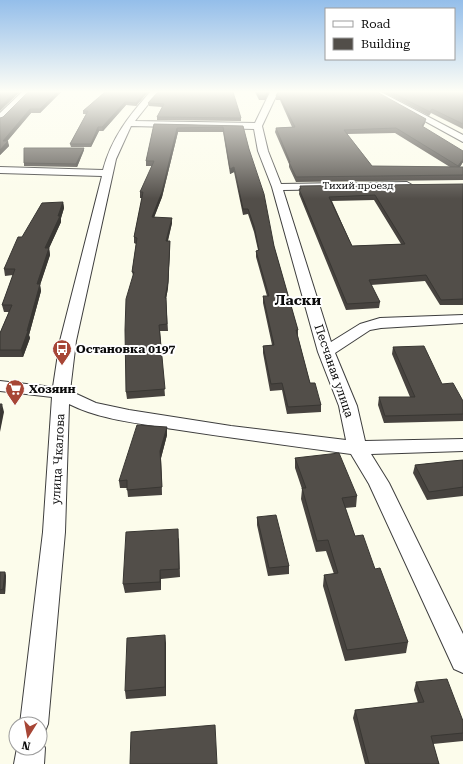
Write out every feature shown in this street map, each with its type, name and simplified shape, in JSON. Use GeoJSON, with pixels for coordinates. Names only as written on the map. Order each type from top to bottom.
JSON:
{"type":"FeatureCollection","features":[{"type":"Feature","properties":{"kind":"street","name":"улица Чкалова"},"geometry":{"type":"LineString","coordinates":[[35,716],[54,532],[61,393],[64,363],[70,330],[108,173],[116,146],[126,128]]}},
{"type":"Feature","properties":{"kind":"street","name":"Песчаная улица"},"geometry":{"type":"LineString","coordinates":[[258,128],[263,151],[276,186],[326,352],[348,406],[357,448],[379,483],[463,661]]}},
{"type":"Feature","properties":{"kind":"street"},"geometry":{"type":"LineString","coordinates":[[442,128],[463,139]]}},
{"type":"Feature","properties":{"kind":"street"},"geometry":{"type":"LineString","coordinates":[[0,170],[108,173]]}},
{"type":"Feature","properties":{"kind":"street","name":"Тихий проезд"},"geometry":{"type":"LineString","coordinates":[[276,186],[418,185]]}},
{"type":"Feature","properties":{"kind":"street"},"geometry":{"type":"LineString","coordinates":[[326,352],[366,327],[380,323],[463,319]]}},
{"type":"Feature","properties":{"kind":"street"},"geometry":{"type":"LineString","coordinates":[[0,386],[61,393],[91,408],[129,416],[231,432],[357,448],[463,444]]}},
{"type":"Feature","properties":{"kind":"building"},"geometry":{"type":"Polygon","coordinates":[[[0,128],[14,128],[3,141],[8,141],[0,150],[0,128]]]}},
{"type":"Feature","properties":{"kind":"building"},"geometry":{"type":"Polygon","coordinates":[[[79,128],[98,128],[91,144],[70,144],[79,128]]]}},
{"type":"Feature","properties":{"kind":"building"},"geometry":{"type":"Polygon","coordinates":[[[153,128],[193,128],[177,128],[162,192],[152,217],[172,218],[166,241],[170,241],[168,282],[165,298],[167,324],[159,325],[165,389],[126,392],[126,299],[134,272],[132,272],[137,238],[134,237],[143,192],[140,192],[154,161],[146,161],[153,128]]]}},
{"type":"Feature","properties":{"kind":"building"},"geometry":{"type":"Polygon","coordinates":[[[223,128],[243,128],[264,194],[274,246],[298,330],[296,330],[310,383],[315,383],[321,405],[288,407],[282,383],[271,384],[263,346],[274,345],[263,296],[269,296],[256,251],[259,250],[254,226],[248,209],[243,209],[234,167],[230,169],[223,128]]]}},
{"type":"Feature","properties":{"kind":"building"},"geometry":{"type":"Polygon","coordinates":[[[276,128],[425,128],[463,151],[463,159],[458,166],[396,128],[344,130],[372,166],[463,167],[463,175],[296,177],[276,128]]]}},
{"type":"Feature","properties":{"kind":"building"},"geometry":{"type":"Polygon","coordinates":[[[24,148],[84,148],[76,164],[24,163],[24,148]]]}},
{"type":"Feature","properties":{"kind":"building"},"geometry":{"type":"Polygon","coordinates":[[[463,184],[463,299],[441,300],[426,275],[369,280],[380,302],[347,304],[299,189],[301,189],[300,186],[463,184]],[[375,195],[329,197],[352,246],[405,244],[375,195]]]}},
{"type":"Feature","properties":{"kind":"building"},"geometry":{"type":"Polygon","coordinates":[[[63,202],[58,216],[60,216],[45,248],[49,248],[37,284],[40,284],[28,331],[21,350],[0,350],[0,333],[12,305],[2,305],[15,269],[4,269],[18,237],[22,237],[42,203],[63,202]]]}},
{"type":"Feature","properties":{"kind":"building"},"geometry":{"type":"Polygon","coordinates":[[[424,346],[442,384],[453,383],[463,401],[463,414],[385,416],[379,397],[415,397],[393,347],[424,346]]]}},
{"type":"Feature","properties":{"kind":"building"},"geometry":{"type":"Polygon","coordinates":[[[137,425],[167,427],[160,451],[162,487],[127,490],[127,480],[119,481],[137,425]]]}},
{"type":"Feature","properties":{"kind":"building"},"geometry":{"type":"Polygon","coordinates":[[[339,453],[357,496],[342,498],[355,536],[363,535],[375,569],[380,568],[408,642],[347,650],[324,575],[338,573],[328,540],[317,541],[302,488],[306,488],[295,458],[339,453]]]}},
{"type":"Feature","properties":{"kind":"building"},"geometry":{"type":"Polygon","coordinates":[[[463,460],[463,487],[429,492],[415,465],[452,461],[463,460]]]}},
{"type":"Feature","properties":{"kind":"building"},"geometry":{"type":"Polygon","coordinates":[[[276,515],[289,566],[269,568],[257,517],[276,515]]]}},
{"type":"Feature","properties":{"kind":"building"},"geometry":{"type":"Polygon","coordinates":[[[178,529],[179,569],[160,570],[160,582],[123,584],[126,532],[178,529]]]}},
{"type":"Feature","properties":{"kind":"building"},"geometry":{"type":"Polygon","coordinates":[[[0,572],[5,572],[3,589],[0,590],[0,572]]]}},
{"type":"Feature","properties":{"kind":"building"},"geometry":{"type":"Polygon","coordinates":[[[165,635],[165,687],[125,691],[127,638],[165,635]]]}},
{"type":"Feature","properties":{"kind":"building"},"geometry":{"type":"Polygon","coordinates":[[[447,679],[463,721],[463,733],[431,736],[439,764],[369,764],[355,710],[424,702],[416,682],[447,679]]]}},
{"type":"Feature","properties":{"kind":"building"},"geometry":{"type":"Polygon","coordinates":[[[215,725],[217,764],[130,764],[131,732],[215,725]]]}},
{"type":"Feature","properties":{"kind":"place","name":"Остановка 0197"},"geometry":{"type":"Point","coordinates":[62,366]}},
{"type":"Feature","properties":{"kind":"place","name":"Хозяин"},"geometry":{"type":"Point","coordinates":[15,406]}},
{"type":"Feature","properties":{"kind":"district","name":"Ласки"},"geometry":{"type":"Point","coordinates":[298,300]}}]}
